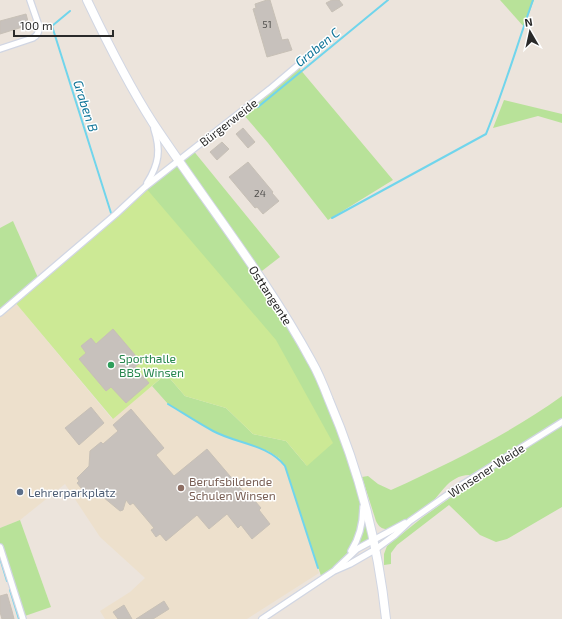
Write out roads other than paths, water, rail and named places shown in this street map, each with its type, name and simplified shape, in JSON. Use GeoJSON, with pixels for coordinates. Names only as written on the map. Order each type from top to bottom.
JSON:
{"type":"FeatureCollection","features":[{"type":"Feature","properties":{"kind":"main road","name":"Osttangente"},"geometry":{"type":"LineString","coordinates":[[87,0],[115,57],[152,121],[277,301],[313,363],[337,419],[363,494],[376,549],[386,619]]}},
{"type":"Feature","properties":{"kind":"street"},"geometry":{"type":"LineString","coordinates":[[0,49],[33,38],[37,35],[39,26],[30,0]]}},
{"type":"Feature","properties":{"kind":"street","name":"Bürgerweide"},"geometry":{"type":"LineString","coordinates":[[0,313],[116,214],[145,187],[270,89],[310,55]]}},
{"type":"Feature","properties":{"kind":"street","name":"Bürgerweide"},"geometry":{"type":"LineString","coordinates":[[145,187],[157,165],[158,156],[157,136],[152,121]]}},
{"type":"Feature","properties":{"kind":"street","name":"Winsener Weide"},"geometry":{"type":"LineString","coordinates":[[334,571],[350,564],[376,549],[395,535],[410,521],[460,486],[562,422]]}},
{"type":"Feature","properties":{"kind":"street"},"geometry":{"type":"LineString","coordinates":[[262,619],[334,571],[348,556],[360,534],[363,520],[363,494]]}},
{"type":"Feature","properties":{"kind":"street","name":"Winsener Weide"},"geometry":{"type":"LineString","coordinates":[[348,556],[374,539],[410,521]]}},
{"type":"Feature","properties":{"kind":"street"},"geometry":{"type":"LineString","coordinates":[[0,547],[23,619]]}},
{"type":"Feature","properties":{"kind":"waterway","name":"Graben C"},"geometry":{"type":"LineString","coordinates":[[258,107],[388,0]]}},
{"type":"Feature","properties":{"kind":"waterway"},"geometry":{"type":"LineString","coordinates":[[332,218],[486,134],[505,84],[533,0]]}},
{"type":"Feature","properties":{"kind":"waterway","name":"Graben B"},"geometry":{"type":"LineString","coordinates":[[70,11],[52,26],[111,213]]}},
{"type":"Feature","properties":{"kind":"waterway"},"geometry":{"type":"LineString","coordinates":[[168,404],[213,431],[270,453],[285,466],[318,568]]}},
{"type":"Feature","properties":{"kind":"waterway"},"geometry":{"type":"LineString","coordinates":[[0,558],[7,581]]}},
{"type":"Feature","properties":{"kind":"waterway"},"geometry":{"type":"LineString","coordinates":[[10,590],[19,619]]}},
{"type":"Feature","properties":{"kind":"place","name":"Sporthalle BBS Winsen"},"geometry":{"type":"Point","coordinates":[111,365]}},
{"type":"Feature","properties":{"kind":"place","name":"Berufsbildende Schulen Winsen"},"geometry":{"type":"Point","coordinates":[181,488]}},
{"type":"Feature","properties":{"kind":"place","name":"Lehrerparkplatz"},"geometry":{"type":"Point","coordinates":[20,492]}}]}
